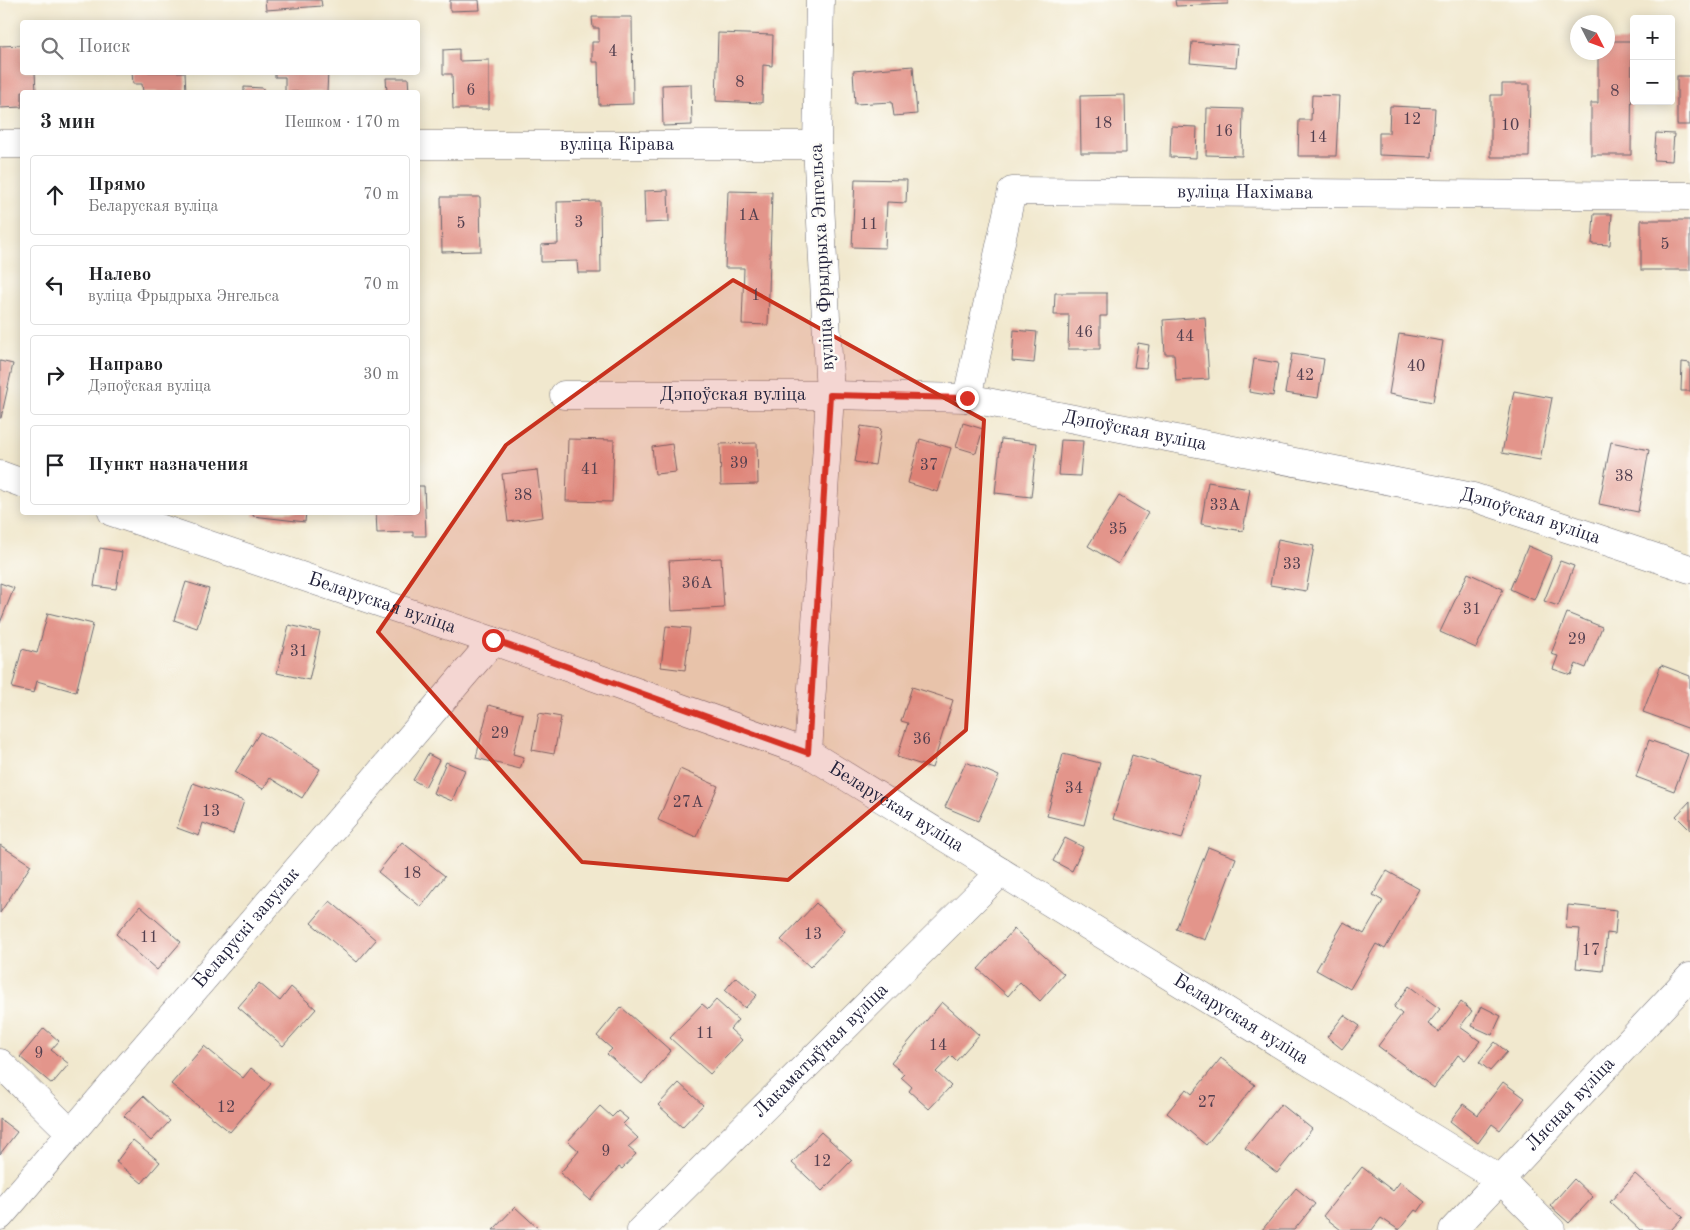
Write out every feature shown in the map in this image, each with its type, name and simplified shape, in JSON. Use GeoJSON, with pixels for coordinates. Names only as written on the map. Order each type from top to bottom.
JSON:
{"type":"FeatureCollection","features":[{"type":"Feature","properties":{"kind":"street","name":"вуліца Фрыдрыха Энгельса"},"geometry":{"type":"LineString","coordinates":[[808,753],[830,395],[817,145],[820,0]]}},
{"type":"Feature","properties":{"kind":"street"},"geometry":{"type":"LineString","coordinates":[[0,144],[20,144]]}},
{"type":"Feature","properties":{"kind":"street","name":"вуліца Кірава"},"geometry":{"type":"LineString","coordinates":[[420,145],[817,145]]}},
{"type":"Feature","properties":{"kind":"street","name":"вуліца Нахімава"},"geometry":{"type":"LineString","coordinates":[[967,398],[1012,191],[1690,196]]}},
{"type":"Feature","properties":{"kind":"street","name":"Дэпоўская вуліца"},"geometry":{"type":"LineString","coordinates":[[564,395],[830,395],[967,398],[1473,497],[1690,569]]}},
{"type":"Feature","properties":{"kind":"street"},"geometry":{"type":"LineString","coordinates":[[0,475],[20,482]]}},
{"type":"Feature","properties":{"kind":"street","name":"Беларуская вуліца"},"geometry":{"type":"LineString","coordinates":[[121,515],[493,640],[808,753],[1500,1180],[1551,1230]]}},
{"type":"Feature","properties":{"kind":"street","name":"Беларускі завулак"},"geometry":{"type":"LineString","coordinates":[[0,1216],[493,640]]}},
{"type":"Feature","properties":{"kind":"street","name":"Лакаматыўная вуліца"},"geometry":{"type":"LineString","coordinates":[[641,1230],[1001,872]]}},
{"type":"Feature","properties":{"kind":"street","name":"Лясная вуліца"},"geometry":{"type":"LineString","coordinates":[[1453,1230],[1690,977]]}},
{"type":"Feature","properties":{"kind":"street"},"geometry":{"type":"LineString","coordinates":[[0,1062],[71,1133]]}},
{"type":"Feature","properties":{"kind":"highlighted area"},"geometry":{"type":"Polygon","coordinates":[[[733,280],[984,420],[966,730],[788,880],[582,862],[378,632],[506,445],[733,280]]]}},
{"type":"Feature","properties":{"kind":"building"},"geometry":{"type":"Polygon","coordinates":[[[265,0],[321,0],[322,6],[266,10],[265,0]]]}},
{"type":"Feature","properties":{"kind":"building"},"geometry":{"type":"Polygon","coordinates":[[[450,0],[479,0],[480,10],[450,11],[450,0]]]}},
{"type":"Feature","properties":{"kind":"building"},"geometry":{"type":"Polygon","coordinates":[[[1175,0],[1228,0],[1228,4],[1176,6],[1175,0]]]}},
{"type":"Feature","properties":{"kind":"building"},"geometry":{"type":"Polygon","coordinates":[[[592,17],[632,17],[633,104],[599,105],[598,62],[592,62],[592,42],[599,42],[599,28],[593,28],[592,17]]]}},
{"type":"Feature","properties":{"kind":"building"},"geometry":{"type":"Polygon","coordinates":[[[718,33],[773,35],[772,66],[763,65],[762,103],[716,101],[718,33]]]}},
{"type":"Feature","properties":{"kind":"building"},"geometry":{"type":"Polygon","coordinates":[[[1615,41],[1630,41],[1631,155],[1591,155],[1591,103],[1598,103],[1598,60],[1615,60],[1615,41]]]}},
{"type":"Feature","properties":{"kind":"building"},"geometry":{"type":"Polygon","coordinates":[[[1192,42],[1238,45],[1236,67],[1190,63],[1192,42]]]}},
{"type":"Feature","properties":{"kind":"building"},"geometry":{"type":"Polygon","coordinates":[[[20,45],[20,75],[35,75],[36,90],[20,90],[20,107],[0,108],[0,46],[20,45]]]}},
{"type":"Feature","properties":{"kind":"building"},"geometry":{"type":"Polygon","coordinates":[[[459,49],[459,61],[489,60],[489,109],[453,109],[452,74],[443,74],[443,50],[459,49]]]}},
{"type":"Feature","properties":{"kind":"building"},"geometry":{"type":"Polygon","coordinates":[[[913,66],[917,114],[894,116],[892,102],[855,104],[853,71],[913,66]]]}},
{"type":"Feature","properties":{"kind":"building"},"geometry":{"type":"Polygon","coordinates":[[[132,75],[185,75],[186,90],[143,90],[142,84],[133,84],[132,75]]]}},
{"type":"Feature","properties":{"kind":"building"},"geometry":{"type":"Polygon","coordinates":[[[275,75],[328,75],[327,90],[285,90],[285,77],[275,77],[275,75]]]}},
{"type":"Feature","properties":{"kind":"building"},"geometry":{"type":"Polygon","coordinates":[[[1677,76],[1690,76],[1690,125],[1677,125],[1677,76]]]}},
{"type":"Feature","properties":{"kind":"building"},"geometry":{"type":"Polygon","coordinates":[[[386,78],[408,78],[409,90],[387,90],[386,78]]]}},
{"type":"Feature","properties":{"kind":"building"},"geometry":{"type":"Polygon","coordinates":[[[691,84],[692,125],[663,126],[662,85],[691,84]]]}},
{"type":"Feature","properties":{"kind":"building"},"geometry":{"type":"Polygon","coordinates":[[[1502,84],[1530,84],[1529,157],[1491,157],[1491,95],[1502,95],[1502,84]]]}},
{"type":"Feature","properties":{"kind":"building"},"geometry":{"type":"Polygon","coordinates":[[[244,87],[263,88],[263,90],[244,90],[244,87]]]}},
{"type":"Feature","properties":{"kind":"building"},"geometry":{"type":"Polygon","coordinates":[[[1125,95],[1126,153],[1081,153],[1080,96],[1125,95]]]}},
{"type":"Feature","properties":{"kind":"building"},"geometry":{"type":"Polygon","coordinates":[[[1312,95],[1339,96],[1336,156],[1298,156],[1299,120],[1311,120],[1312,95]]]}},
{"type":"Feature","properties":{"kind":"building"},"geometry":{"type":"Polygon","coordinates":[[[1390,106],[1435,108],[1432,157],[1379,155],[1379,133],[1389,133],[1390,106]]]}},
{"type":"Feature","properties":{"kind":"building"},"geometry":{"type":"Polygon","coordinates":[[[1207,108],[1243,109],[1242,156],[1206,155],[1207,108]]]}},
{"type":"Feature","properties":{"kind":"building"},"geometry":{"type":"Polygon","coordinates":[[[1171,126],[1197,127],[1196,158],[1170,157],[1171,126]]]}},
{"type":"Feature","properties":{"kind":"building"},"geometry":{"type":"Polygon","coordinates":[[[1656,133],[1674,134],[1672,161],[1654,160],[1656,133]]]}},
{"type":"Feature","properties":{"kind":"building"},"geometry":{"type":"Polygon","coordinates":[[[855,179],[907,180],[906,203],[887,202],[885,248],[852,247],[855,179]]]}},
{"type":"Feature","properties":{"kind":"building"},"geometry":{"type":"Polygon","coordinates":[[[668,190],[669,222],[645,223],[644,191],[668,190]]]}},
{"type":"Feature","properties":{"kind":"building"},"geometry":{"type":"Polygon","coordinates":[[[728,191],[772,192],[768,325],[742,324],[744,268],[725,268],[728,191]]]}},
{"type":"Feature","properties":{"kind":"building"},"geometry":{"type":"Polygon","coordinates":[[[441,197],[480,197],[481,251],[442,252],[441,197]]]}},
{"type":"Feature","properties":{"kind":"building"},"geometry":{"type":"Polygon","coordinates":[[[600,201],[601,273],[578,273],[577,261],[541,262],[541,245],[558,244],[557,202],[600,201]]]}},
{"type":"Feature","properties":{"kind":"building"},"geometry":{"type":"Polygon","coordinates":[[[1594,214],[1612,214],[1610,245],[1592,244],[1594,214]]]}},
{"type":"Feature","properties":{"kind":"building"},"geometry":{"type":"Polygon","coordinates":[[[1641,220],[1690,220],[1690,270],[1641,270],[1641,220]]]}},
{"type":"Feature","properties":{"kind":"building"},"geometry":{"type":"Polygon","coordinates":[[[1055,293],[1107,293],[1107,316],[1100,316],[1100,349],[1068,349],[1069,315],[1054,315],[1055,293]]]}},
{"type":"Feature","properties":{"kind":"building"},"geometry":{"type":"Polygon","coordinates":[[[1205,317],[1209,379],[1176,381],[1174,354],[1165,354],[1163,320],[1205,317]]]}},
{"type":"Feature","properties":{"kind":"building"},"geometry":{"type":"Polygon","coordinates":[[[1014,330],[1037,332],[1034,363],[1012,361],[1014,330]]]}},
{"type":"Feature","properties":{"kind":"building"},"geometry":{"type":"Polygon","coordinates":[[[1399,334],[1443,341],[1433,402],[1389,394],[1399,334]]]}},
{"type":"Feature","properties":{"kind":"building"},"geometry":{"type":"Polygon","coordinates":[[[1138,343],[1149,345],[1146,368],[1134,367],[1138,343]]]}},
{"type":"Feature","properties":{"kind":"building"},"geometry":{"type":"Polygon","coordinates":[[[1292,354],[1324,359],[1318,398],[1285,393],[1292,354]]]}},
{"type":"Feature","properties":{"kind":"building"},"geometry":{"type":"Polygon","coordinates":[[[1254,359],[1278,363],[1273,396],[1249,392],[1254,359]]]}},
{"type":"Feature","properties":{"kind":"building"},"geometry":{"type":"Polygon","coordinates":[[[0,361],[13,364],[1,418],[0,418],[0,361]]]}},
{"type":"Feature","properties":{"kind":"building"},"geometry":{"type":"Polygon","coordinates":[[[1682,362],[1690,363],[1690,391],[1681,391],[1682,362]]]}},
{"type":"Feature","properties":{"kind":"building"},"geometry":{"type":"Polygon","coordinates":[[[1514,391],[1552,398],[1540,460],[1502,453],[1514,391]]]}},
{"type":"Feature","properties":{"kind":"building"},"geometry":{"type":"Polygon","coordinates":[[[963,423],[983,429],[976,453],[956,447],[963,423]]]}},
{"type":"Feature","properties":{"kind":"building"},"geometry":{"type":"Polygon","coordinates":[[[861,426],[881,429],[875,465],[855,462],[861,426]]]}},
{"type":"Feature","properties":{"kind":"building"},"geometry":{"type":"Polygon","coordinates":[[[568,439],[614,440],[612,502],[566,501],[568,439]]]}},
{"type":"Feature","properties":{"kind":"building"},"geometry":{"type":"Polygon","coordinates":[[[920,439],[951,448],[938,492],[908,483],[920,439]]]}},
{"type":"Feature","properties":{"kind":"building"},"geometry":{"type":"Polygon","coordinates":[[[1001,439],[1037,443],[1031,497],[995,493],[1001,439]]]}},
{"type":"Feature","properties":{"kind":"building"},"geometry":{"type":"Polygon","coordinates":[[[1061,440],[1083,441],[1080,476],[1058,475],[1061,440]]]}},
{"type":"Feature","properties":{"kind":"building"},"geometry":{"type":"Polygon","coordinates":[[[1611,442],[1649,450],[1638,512],[1599,504],[1611,442]]]}},
{"type":"Feature","properties":{"kind":"building"},"geometry":{"type":"Polygon","coordinates":[[[757,443],[758,484],[721,485],[720,444],[757,443]]]}},
{"type":"Feature","properties":{"kind":"building"},"geometry":{"type":"Polygon","coordinates":[[[672,444],[676,472],[655,474],[652,447],[672,444]]]}},
{"type":"Feature","properties":{"kind":"building"},"geometry":{"type":"Polygon","coordinates":[[[537,470],[543,517],[508,522],[502,474],[537,470]]]}},
{"type":"Feature","properties":{"kind":"building"},"geometry":{"type":"Polygon","coordinates":[[[1208,482],[1250,489],[1243,531],[1201,524],[1208,482]]]}},
{"type":"Feature","properties":{"kind":"building"},"geometry":{"type":"Polygon","coordinates":[[[420,486],[424,486],[426,536],[413,536],[413,532],[377,533],[376,515],[420,515],[420,486]]]}},
{"type":"Feature","properties":{"kind":"building"},"geometry":{"type":"Polygon","coordinates":[[[1119,496],[1148,513],[1118,564],[1088,546],[1119,496]]]}},
{"type":"Feature","properties":{"kind":"building"},"geometry":{"type":"Polygon","coordinates":[[[253,515],[306,515],[305,522],[253,515]]]}},
{"type":"Feature","properties":{"kind":"building"},"geometry":{"type":"Polygon","coordinates":[[[1278,539],[1314,546],[1306,591],[1270,585],[1278,539]]]}},
{"type":"Feature","properties":{"kind":"building"},"geometry":{"type":"Polygon","coordinates":[[[1528,546],[1552,556],[1534,600],[1510,589],[1528,546]]]}},
{"type":"Feature","properties":{"kind":"building"},"geometry":{"type":"Polygon","coordinates":[[[100,548],[122,552],[116,589],[94,586],[100,548]]]}},
{"type":"Feature","properties":{"kind":"building"},"geometry":{"type":"Polygon","coordinates":[[[721,558],[724,608],[672,611],[669,561],[721,558]]]}},
{"type":"Feature","properties":{"kind":"building"},"geometry":{"type":"Polygon","coordinates":[[[1560,561],[1574,566],[1558,606],[1544,601],[1560,561]]]}},
{"type":"Feature","properties":{"kind":"building"},"geometry":{"type":"Polygon","coordinates":[[[1468,573],[1503,589],[1476,648],[1440,632],[1468,573]]]}},
{"type":"Feature","properties":{"kind":"building"},"geometry":{"type":"Polygon","coordinates":[[[186,582],[209,589],[197,628],[174,620],[186,582]]]}},
{"type":"Feature","properties":{"kind":"building"},"geometry":{"type":"Polygon","coordinates":[[[0,583],[14,588],[0,623],[0,583]]]}},
{"type":"Feature","properties":{"kind":"building"},"geometry":{"type":"Polygon","coordinates":[[[48,613],[93,624],[76,692],[37,681],[34,693],[12,688],[22,649],[37,653],[48,613]]]}},
{"type":"Feature","properties":{"kind":"building"},"geometry":{"type":"Polygon","coordinates":[[[1567,613],[1602,627],[1586,668],[1576,664],[1571,675],[1553,669],[1558,656],[1551,654],[1567,613]]]}},
{"type":"Feature","properties":{"kind":"building"},"geometry":{"type":"Polygon","coordinates":[[[289,625],[320,632],[309,680],[277,673],[289,625]]]}},
{"type":"Feature","properties":{"kind":"building"},"geometry":{"type":"Polygon","coordinates":[[[666,626],[690,628],[685,670],[661,667],[666,626]]]}},
{"type":"Feature","properties":{"kind":"building"},"geometry":{"type":"Polygon","coordinates":[[[1661,665],[1690,676],[1690,729],[1643,712],[1661,665]]]}},
{"type":"Feature","properties":{"kind":"building"},"geometry":{"type":"Polygon","coordinates":[[[912,687],[953,700],[932,768],[897,757],[908,723],[901,721],[912,687]]]}},
{"type":"Feature","properties":{"kind":"building"},"geometry":{"type":"Polygon","coordinates":[[[489,705],[523,714],[513,754],[524,757],[520,769],[476,758],[489,705]]]}},
{"type":"Feature","properties":{"kind":"building"},"geometry":{"type":"Polygon","coordinates":[[[539,713],[561,717],[554,754],[532,750],[539,713]]]}},
{"type":"Feature","properties":{"kind":"building"},"geometry":{"type":"Polygon","coordinates":[[[260,732],[320,769],[302,798],[270,778],[263,789],[235,772],[260,732]]]}},
{"type":"Feature","properties":{"kind":"building"},"geometry":{"type":"Polygon","coordinates":[[[1649,740],[1688,754],[1674,791],[1636,777],[1649,740]]]}},
{"type":"Feature","properties":{"kind":"building"},"geometry":{"type":"Polygon","coordinates":[[[428,754],[439,760],[425,787],[413,780],[428,754]]]}},
{"type":"Feature","properties":{"kind":"building"},"geometry":{"type":"Polygon","coordinates":[[[1063,754],[1100,763],[1084,825],[1047,816],[1063,754]]]}},
{"type":"Feature","properties":{"kind":"building"},"geometry":{"type":"Polygon","coordinates":[[[1132,755],[1200,776],[1182,839],[1113,819],[1132,755]]]}},
{"type":"Feature","properties":{"kind":"building"},"geometry":{"type":"Polygon","coordinates":[[[446,762],[465,770],[452,801],[433,793],[446,762]]]}},
{"type":"Feature","properties":{"kind":"building"},"geometry":{"type":"Polygon","coordinates":[[[966,762],[999,776],[978,821],[945,807],[966,762]]]}},
{"type":"Feature","properties":{"kind":"building"},"geometry":{"type":"Polygon","coordinates":[[[680,769],[718,786],[696,837],[658,820],[680,769]]]}},
{"type":"Feature","properties":{"kind":"building"},"geometry":{"type":"Polygon","coordinates":[[[193,783],[244,801],[233,834],[203,823],[199,836],[177,828],[193,783]]]}},
{"type":"Feature","properties":{"kind":"building"},"geometry":{"type":"Polygon","coordinates":[[[1690,801],[1690,830],[1676,816],[1690,801]]]}},
{"type":"Feature","properties":{"kind":"building"},"geometry":{"type":"Polygon","coordinates":[[[1065,838],[1083,847],[1072,871],[1053,861],[1065,838]]]}},
{"type":"Feature","properties":{"kind":"building"},"geometry":{"type":"Polygon","coordinates":[[[402,842],[445,876],[421,907],[378,872],[402,842]]]}},
{"type":"Feature","properties":{"kind":"building"},"geometry":{"type":"Polygon","coordinates":[[[0,845],[31,865],[0,913],[0,845]]]}},
{"type":"Feature","properties":{"kind":"building"},"geometry":{"type":"Polygon","coordinates":[[[1208,847],[1236,858],[1205,940],[1176,929],[1208,847]]]}},
{"type":"Feature","properties":{"kind":"building"},"geometry":{"type":"Polygon","coordinates":[[[1387,871],[1419,889],[1385,949],[1376,944],[1350,989],[1316,970],[1344,922],[1364,934],[1383,901],[1373,895],[1387,871]]]}},
{"type":"Feature","properties":{"kind":"building"},"geometry":{"type":"Polygon","coordinates":[[[330,901],[376,940],[357,962],[311,923],[330,901]]]}},
{"type":"Feature","properties":{"kind":"building"},"geometry":{"type":"Polygon","coordinates":[[[816,903],[845,931],[810,967],[781,940],[816,903]]]}},
{"type":"Feature","properties":{"kind":"building"},"geometry":{"type":"Polygon","coordinates":[[[1568,905],[1617,910],[1615,934],[1607,933],[1603,971],[1576,968],[1580,929],[1566,928],[1568,905]]]}},
{"type":"Feature","properties":{"kind":"building"},"geometry":{"type":"Polygon","coordinates":[[[140,906],[181,942],[157,970],[116,934],[140,906]]]}},
{"type":"Feature","properties":{"kind":"building"},"geometry":{"type":"Polygon","coordinates":[[[1014,929],[1064,974],[1040,1001],[1020,982],[1008,996],[978,969],[1014,929]]]}},
{"type":"Feature","properties":{"kind":"building"},"geometry":{"type":"Polygon","coordinates":[[[736,977],[757,995],[745,1008],[725,990],[736,977]]]}},
{"type":"Feature","properties":{"kind":"building"},"geometry":{"type":"Polygon","coordinates":[[[259,983],[280,1001],[291,987],[316,1009],[283,1046],[238,1007],[259,983]]]}},
{"type":"Feature","properties":{"kind":"building"},"geometry":{"type":"Polygon","coordinates":[[[1409,986],[1440,1009],[1428,1024],[1439,1032],[1461,1002],[1472,1011],[1460,1027],[1480,1041],[1465,1060],[1458,1055],[1434,1088],[1378,1046],[1402,1014],[1394,1007],[1409,986]]]}},
{"type":"Feature","properties":{"kind":"building"},"geometry":{"type":"Polygon","coordinates":[[[716,1000],[738,1020],[730,1029],[742,1040],[710,1074],[670,1038],[702,1004],[708,1009],[716,1000]]]}},
{"type":"Feature","properties":{"kind":"building"},"geometry":{"type":"Polygon","coordinates":[[[942,1002],[979,1035],[956,1061],[951,1056],[936,1072],[951,1086],[929,1109],[909,1091],[912,1087],[901,1077],[904,1074],[891,1063],[942,1002]]]}},
{"type":"Feature","properties":{"kind":"building"},"geometry":{"type":"Polygon","coordinates":[[[1481,1006],[1501,1016],[1492,1035],[1472,1026],[1481,1006]]]}},
{"type":"Feature","properties":{"kind":"building"},"geometry":{"type":"Polygon","coordinates":[[[621,1007],[671,1051],[642,1084],[607,1054],[612,1049],[597,1036],[621,1007]]]}},
{"type":"Feature","properties":{"kind":"building"},"geometry":{"type":"Polygon","coordinates":[[[1344,1015],[1360,1026],[1342,1049],[1327,1037],[1344,1015]]]}},
{"type":"Feature","properties":{"kind":"building"},"geometry":{"type":"Polygon","coordinates":[[[44,1028],[59,1041],[51,1050],[69,1064],[52,1084],[20,1057],[44,1028]]]}},
{"type":"Feature","properties":{"kind":"building"},"geometry":{"type":"Polygon","coordinates":[[[1495,1042],[1507,1052],[1490,1071],[1479,1062],[1495,1042]]]}},
{"type":"Feature","properties":{"kind":"building"},"geometry":{"type":"Polygon","coordinates":[[[204,1046],[243,1078],[251,1068],[271,1084],[230,1132],[171,1084],[204,1046]]]}},
{"type":"Feature","properties":{"kind":"building"},"geometry":{"type":"Polygon","coordinates":[[[1221,1058],[1255,1085],[1206,1145],[1167,1113],[1186,1089],[1192,1094],[1221,1058]]]}},
{"type":"Feature","properties":{"kind":"building"},"geometry":{"type":"Polygon","coordinates":[[[1503,1082],[1525,1098],[1500,1130],[1492,1124],[1478,1143],[1450,1121],[1463,1104],[1478,1115],[1503,1082]]]}},
{"type":"Feature","properties":{"kind":"building"},"geometry":{"type":"Polygon","coordinates":[[[679,1083],[703,1105],[682,1127],[658,1105],[679,1083]]]}},
{"type":"Feature","properties":{"kind":"building"},"geometry":{"type":"Polygon","coordinates":[[[143,1096],[170,1121],[151,1141],[124,1116],[143,1096]]]}},
{"type":"Feature","properties":{"kind":"building"},"geometry":{"type":"Polygon","coordinates":[[[1281,1104],[1312,1129],[1277,1173],[1245,1148],[1281,1104]]]}},
{"type":"Feature","properties":{"kind":"building"},"geometry":{"type":"Polygon","coordinates":[[[600,1106],[612,1117],[618,1111],[628,1119],[623,1124],[638,1138],[628,1147],[636,1154],[622,1169],[619,1167],[590,1200],[560,1173],[579,1151],[568,1141],[600,1106]]]}},
{"type":"Feature","properties":{"kind":"building"},"geometry":{"type":"Polygon","coordinates":[[[0,1119],[17,1132],[0,1154],[0,1119]]]}},
{"type":"Feature","properties":{"kind":"building"},"geometry":{"type":"Polygon","coordinates":[[[821,1132],[852,1160],[822,1191],[792,1163],[821,1132]]]}},
{"type":"Feature","properties":{"kind":"building"},"geometry":{"type":"Polygon","coordinates":[[[133,1140],[160,1162],[142,1183],[116,1162],[133,1140]]]}},
{"type":"Feature","properties":{"kind":"building"},"geometry":{"type":"Polygon","coordinates":[[[1362,1167],[1393,1191],[1400,1182],[1425,1202],[1418,1212],[1415,1210],[1399,1230],[1381,1218],[1372,1230],[1341,1230],[1323,1216],[1362,1167]]]}},
{"type":"Feature","properties":{"kind":"building"},"geometry":{"type":"Polygon","coordinates":[[[1635,1174],[1683,1217],[1671,1230],[1640,1230],[1610,1202],[1635,1174]]]}},
{"type":"Feature","properties":{"kind":"building"},"geometry":{"type":"Polygon","coordinates":[[[1574,1179],[1593,1197],[1569,1223],[1550,1206],[1574,1179]]]}},
{"type":"Feature","properties":{"kind":"building"},"geometry":{"type":"Polygon","coordinates":[[[1296,1188],[1315,1204],[1294,1230],[1262,1230],[1296,1188]]]}},
{"type":"Feature","properties":{"kind":"building"},"geometry":{"type":"Polygon","coordinates":[[[515,1207],[540,1230],[493,1230],[515,1207]]]}},
{"type":"Feature","properties":{"kind":"route"},"geometry":{"type":"LineString","coordinates":[[493,640],[808,753],[830,395],[967,398]]}}]}
